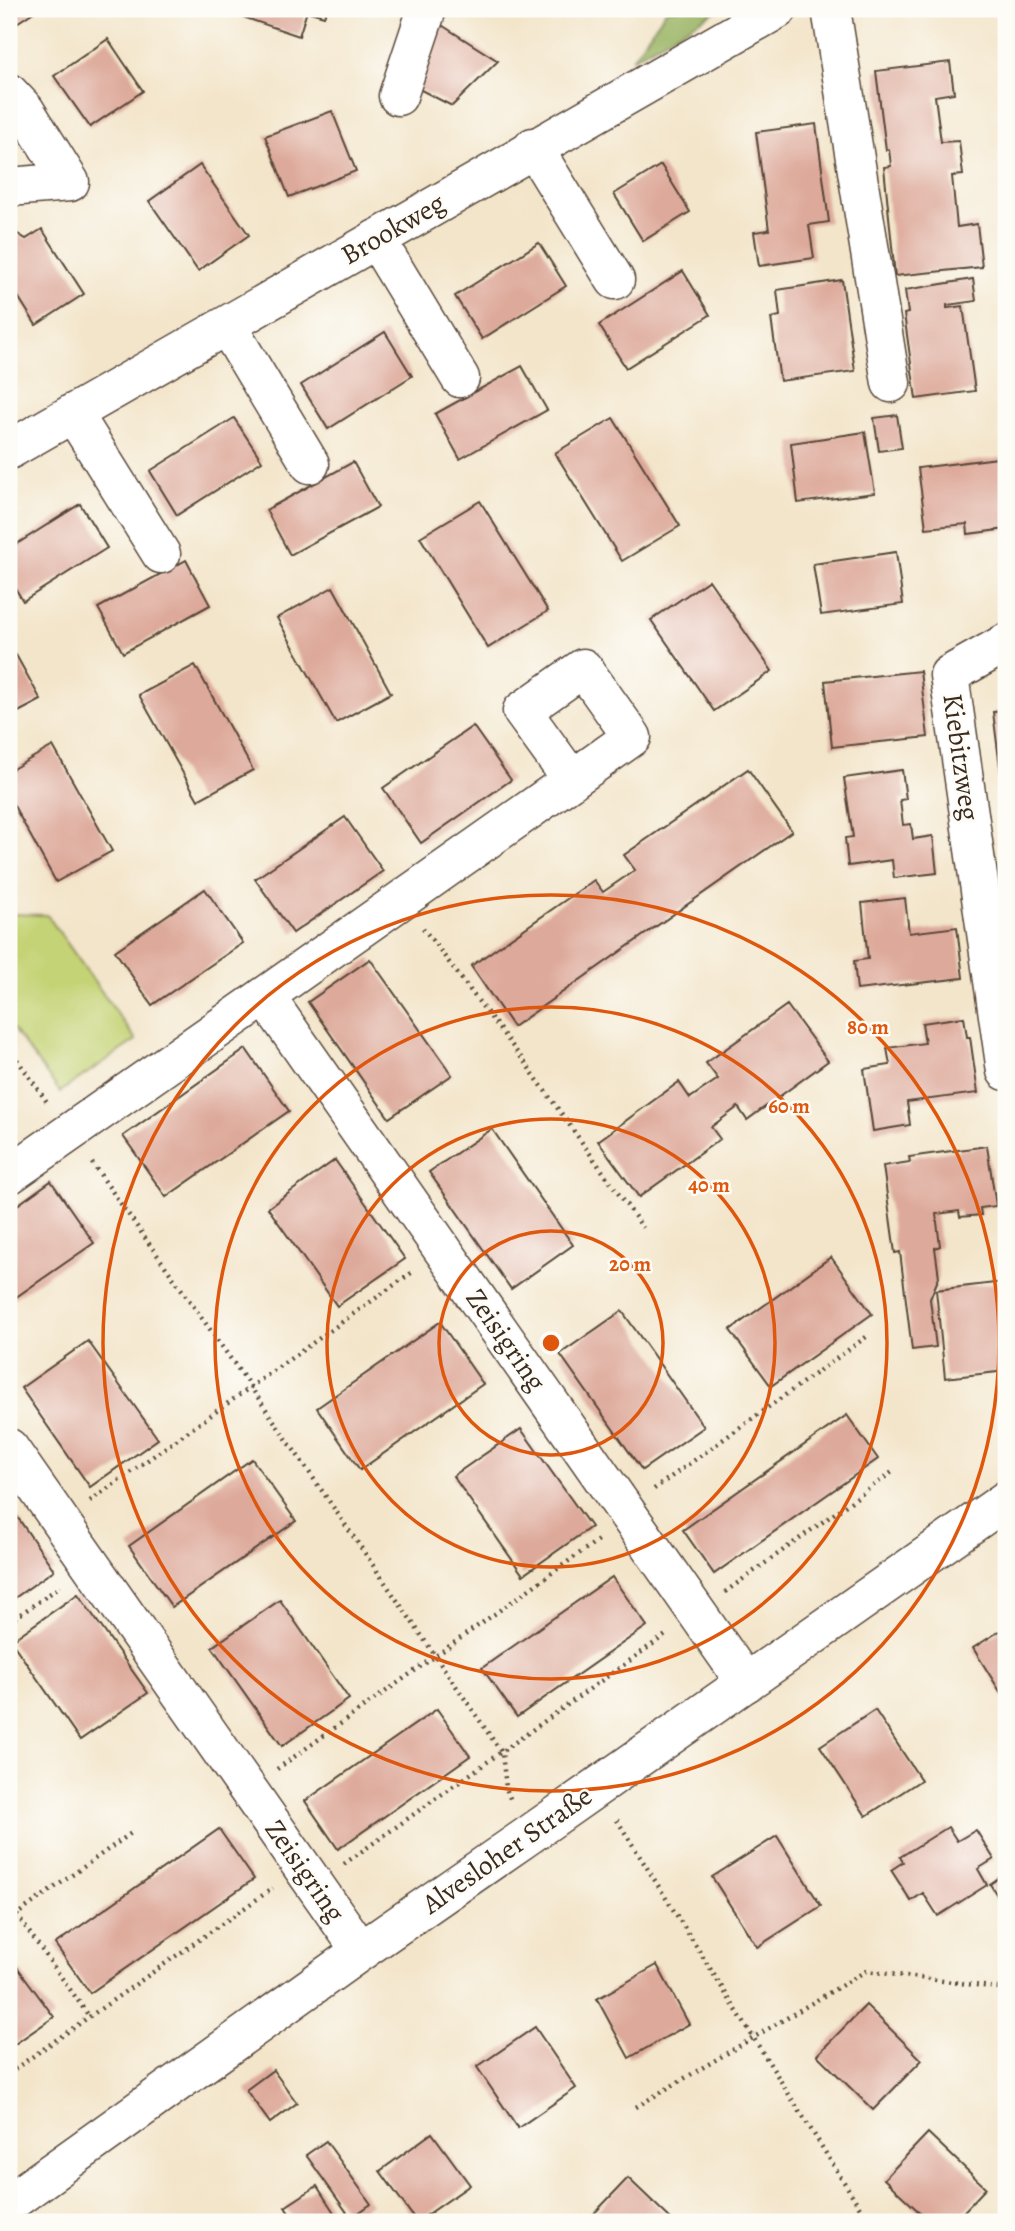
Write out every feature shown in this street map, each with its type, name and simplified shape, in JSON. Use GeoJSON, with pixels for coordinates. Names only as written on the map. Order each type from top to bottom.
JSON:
{"type":"FeatureCollection","features":[{"type":"Feature","properties":{"kind":"street"},"geometry":{"type":"LineString","coordinates":[[398,96],[427,9]]}},
{"type":"Feature","properties":{"kind":"street","name":"Brookweg"},"geometry":{"type":"LineString","coordinates":[[9,450],[778,9]]}},
{"type":"Feature","properties":{"kind":"street"},"geometry":{"type":"LineString","coordinates":[[831,9],[891,383]]}},
{"type":"Feature","properties":{"kind":"street"},"geometry":{"type":"LineString","coordinates":[[9,93],[25,110],[70,182],[9,187]]}},
{"type":"Feature","properties":{"kind":"street"},"geometry":{"type":"LineString","coordinates":[[533,148],[615,280]]}},
{"type":"Feature","properties":{"kind":"street"},"geometry":{"type":"LineString","coordinates":[[376,239],[460,378]]}},
{"type":"Feature","properties":{"kind":"street"},"geometry":{"type":"LineString","coordinates":[[227,326],[310,464]]}},
{"type":"Feature","properties":{"kind":"street"},"geometry":{"type":"LineString","coordinates":[[74,413],[161,554]]}},
{"type":"Feature","properties":{"kind":"street","name":"Kiebitzweg"},"geometry":{"type":"LineString","coordinates":[[1006,643],[949,675],[1006,1071]]}},
{"type":"Feature","properties":{"kind":"street"},"geometry":{"type":"LineString","coordinates":[[9,1175],[572,780]]}},
{"type":"Feature","properties":{"kind":"street","name":"Zeisigring"},"geometry":{"type":"LineString","coordinates":[[265,996],[746,1683]]}},
{"type":"Feature","properties":{"kind":"street","name":"Zeisigring"},"geometry":{"type":"LineString","coordinates":[[9,1448],[360,1951]]}},
{"type":"Feature","properties":{"kind":"street","name":"Alvesloher Straße"},"geometry":{"type":"LineString","coordinates":[[9,2203],[360,1951],[526,1838],[1006,1500]]}},
{"type":"Feature","properties":{"kind":"path"},"geometry":{"type":"LineString","coordinates":[[401,900],[526,1064],[643,1228]]}},
{"type":"Feature","properties":{"kind":"path"},"geometry":{"type":"LineString","coordinates":[[9,1048],[250,1386],[502,1753],[506,1788],[526,1838]]}},
{"type":"Feature","properties":{"kind":"path"},"geometry":{"type":"LineString","coordinates":[[61,1522],[443,1250]]}},
{"type":"Feature","properties":{"kind":"path"},"geometry":{"type":"LineString","coordinates":[[248,1790],[436,1656],[869,1335]]}},
{"type":"Feature","properties":{"kind":"path"},"geometry":{"type":"LineString","coordinates":[[9,2073],[89,2016],[502,1753],[895,1470]]}},
{"type":"Feature","properties":{"kind":"path"},"geometry":{"type":"LineString","coordinates":[[9,1622],[91,1566]]}},
{"type":"Feature","properties":{"kind":"path"},"geometry":{"type":"LineString","coordinates":[[596,1788],[869,2222]]}},
{"type":"Feature","properties":{"kind":"path"},"geometry":{"type":"LineString","coordinates":[[9,1920],[134,1831]]}},
{"type":"Feature","properties":{"kind":"path"},"geometry":{"type":"LineString","coordinates":[[17,1914],[89,2016]]}},
{"type":"Feature","properties":{"kind":"path"},"geometry":{"type":"LineString","coordinates":[[635,2107],[866,1971],[1006,1989]]}},
{"type":"Feature","properties":{"kind":"green space"},"geometry":{"type":"Polygon","coordinates":[[[667,9],[719,9],[632,59],[667,9]]]}},
{"type":"Feature","properties":{"kind":"green space"},"geometry":{"type":"Polygon","coordinates":[[[9,914],[47,915],[136,1040],[60,1092],[9,1024],[9,914]]]}},
{"type":"Feature","properties":{"kind":"building"},"geometry":{"type":"Polygon","coordinates":[[[9,9],[38,9],[12,26],[9,9]]]}},
{"type":"Feature","properties":{"kind":"building"},"geometry":{"type":"Polygon","coordinates":[[[246,9],[327,9],[324,16],[307,11],[299,36],[243,17],[246,9]]]}},
{"type":"Feature","properties":{"kind":"building"},"geometry":{"type":"Polygon","coordinates":[[[440,24],[498,61],[452,106],[417,88],[440,24]]]}},
{"type":"Feature","properties":{"kind":"building"},"geometry":{"type":"Polygon","coordinates":[[[108,39],[143,91],[90,127],[54,76],[108,39]]]}},
{"type":"Feature","properties":{"kind":"building"},"geometry":{"type":"Polygon","coordinates":[[[950,62],[954,93],[935,96],[941,142],[959,141],[963,175],[952,176],[957,227],[977,224],[982,267],[895,276],[884,167],[891,166],[889,149],[886,150],[876,71],[950,62]]]}},
{"type":"Feature","properties":{"kind":"building"},"geometry":{"type":"Polygon","coordinates":[[[332,111],[356,171],[289,197],[265,136],[332,111]]]}},
{"type":"Feature","properties":{"kind":"building"},"geometry":{"type":"Polygon","coordinates":[[[816,124],[829,222],[809,225],[814,258],[759,266],[754,232],[769,230],[756,132],[816,124]]]}},
{"type":"Feature","properties":{"kind":"building"},"geometry":{"type":"Polygon","coordinates":[[[200,165],[249,235],[198,271],[149,201],[200,165]]]}},
{"type":"Feature","properties":{"kind":"building"},"geometry":{"type":"Polygon","coordinates":[[[661,165],[690,212],[643,241],[614,194],[661,165]]]}},
{"type":"Feature","properties":{"kind":"building"},"geometry":{"type":"Polygon","coordinates":[[[42,229],[84,294],[36,325],[9,282],[9,238],[16,233],[26,239],[42,229]]]}},
{"type":"Feature","properties":{"kind":"building"},"geometry":{"type":"Polygon","coordinates":[[[539,243],[566,286],[482,339],[455,296],[539,243]]]}},
{"type":"Feature","properties":{"kind":"building"},"geometry":{"type":"Polygon","coordinates":[[[683,271],[710,315],[626,368],[599,325],[683,271]]]}},
{"type":"Feature","properties":{"kind":"building"},"geometry":{"type":"Polygon","coordinates":[[[973,279],[976,301],[947,305],[947,308],[963,306],[975,391],[916,399],[904,314],[908,313],[905,290],[973,279]]]}},
{"type":"Feature","properties":{"kind":"building"},"geometry":{"type":"Polygon","coordinates":[[[842,280],[855,371],[780,381],[771,318],[780,316],[777,290],[842,280]]]}},
{"type":"Feature","properties":{"kind":"building"},"geometry":{"type":"Polygon","coordinates":[[[385,332],[412,376],[328,429],[301,385],[385,332]]]}},
{"type":"Feature","properties":{"kind":"building"},"geometry":{"type":"Polygon","coordinates":[[[522,366],[547,410],[460,459],[435,414],[522,366]]]}},
{"type":"Feature","properties":{"kind":"building"},"geometry":{"type":"Polygon","coordinates":[[[897,415],[902,448],[879,451],[874,418],[897,415]]]}},
{"type":"Feature","properties":{"kind":"building"},"geometry":{"type":"Polygon","coordinates":[[[234,418],[262,461],[177,515],[150,471],[234,418]]]}},
{"type":"Feature","properties":{"kind":"building"},"geometry":{"type":"Polygon","coordinates":[[[613,418],[680,526],[622,561],[555,453],[613,418]]]}},
{"type":"Feature","properties":{"kind":"building"},"geometry":{"type":"Polygon","coordinates":[[[865,432],[875,493],[798,503],[791,443],[865,432]]]}},
{"type":"Feature","properties":{"kind":"building"},"geometry":{"type":"Polygon","coordinates":[[[1006,457],[1006,529],[968,534],[967,524],[926,528],[918,468],[1006,457]]]}},
{"type":"Feature","properties":{"kind":"building"},"geometry":{"type":"Polygon","coordinates":[[[353,462],[378,507],[290,555],[266,510],[353,462]]]}},
{"type":"Feature","properties":{"kind":"building"},"geometry":{"type":"Polygon","coordinates":[[[480,501],[548,611],[488,648],[420,537],[480,501]]]}},
{"type":"Feature","properties":{"kind":"building"},"geometry":{"type":"Polygon","coordinates":[[[80,504],[107,548],[23,601],[9,578],[9,549],[80,504]]]}},
{"type":"Feature","properties":{"kind":"building"},"geometry":{"type":"Polygon","coordinates":[[[896,552],[903,604],[821,615],[813,564],[896,552]]]}},
{"type":"Feature","properties":{"kind":"building"},"geometry":{"type":"Polygon","coordinates":[[[186,560],[210,605],[123,653],[98,608],[186,560]]]}},
{"type":"Feature","properties":{"kind":"building"},"geometry":{"type":"Polygon","coordinates":[[[709,580],[772,671],[714,711],[651,620],[709,580]]]}},
{"type":"Feature","properties":{"kind":"building"},"geometry":{"type":"Polygon","coordinates":[[[333,587],[391,693],[336,723],[277,618],[333,587]]]}},
{"type":"Feature","properties":{"kind":"building"},"geometry":{"type":"Polygon","coordinates":[[[16,655],[41,700],[9,717],[9,659],[16,655]]]}},
{"type":"Feature","properties":{"kind":"building"},"geometry":{"type":"Polygon","coordinates":[[[195,665],[253,770],[198,800],[139,695],[195,665]]]}},
{"type":"Feature","properties":{"kind":"building"},"geometry":{"type":"Polygon","coordinates":[[[920,671],[928,737],[832,747],[825,681],[920,671]]]}},
{"type":"Feature","properties":{"kind":"building"},"geometry":{"type":"Polygon","coordinates":[[[1006,711],[1006,807],[1005,807],[993,712],[1006,711]]]}},
{"type":"Feature","properties":{"kind":"building"},"geometry":{"type":"Polygon","coordinates":[[[473,726],[511,780],[421,843],[383,788],[473,726]]]}},
{"type":"Feature","properties":{"kind":"building"},"geometry":{"type":"Polygon","coordinates":[[[53,746],[112,851],[56,882],[9,797],[9,771],[53,746]]]}},
{"type":"Feature","properties":{"kind":"building"},"geometry":{"type":"Polygon","coordinates":[[[748,769],[792,831],[513,1027],[471,966],[594,880],[603,892],[635,870],[624,855],[748,769]]]}},
{"type":"Feature","properties":{"kind":"building"},"geometry":{"type":"Polygon","coordinates":[[[902,770],[906,799],[900,800],[903,825],[911,824],[913,839],[933,836],[937,873],[894,878],[892,860],[848,866],[845,838],[853,837],[844,778],[902,770]]]}},
{"type":"Feature","properties":{"kind":"building"},"geometry":{"type":"Polygon","coordinates":[[[345,817],[383,871],[293,933],[255,879],[345,817]]]}},
{"type":"Feature","properties":{"kind":"building"},"geometry":{"type":"Polygon","coordinates":[[[205,889],[243,943],[152,1005],[115,951],[205,889]]]}},
{"type":"Feature","properties":{"kind":"building"},"geometry":{"type":"Polygon","coordinates":[[[905,898],[909,933],[957,927],[963,978],[857,990],[854,961],[868,959],[862,903],[905,898]]]}},
{"type":"Feature","properties":{"kind":"building"},"geometry":{"type":"Polygon","coordinates":[[[370,959],[452,1075],[389,1118],[308,1002],[370,959]]]}},
{"type":"Feature","properties":{"kind":"building"},"geometry":{"type":"Polygon","coordinates":[[[787,1005],[828,1061],[747,1120],[738,1107],[711,1127],[720,1139],[639,1197],[598,1141],[679,1082],[690,1098],[718,1079],[706,1063],[787,1005]]]}},
{"type":"Feature","properties":{"kind":"building"},"geometry":{"type":"Polygon","coordinates":[[[964,1017],[967,1037],[970,1037],[978,1093],[907,1102],[910,1125],[873,1131],[864,1069],[890,1065],[887,1048],[925,1043],[922,1023],[964,1017]]]}},
{"type":"Feature","properties":{"kind":"building"},"geometry":{"type":"Polygon","coordinates":[[[246,1049],[289,1111],[166,1197],[123,1136],[246,1049]]]}},
{"type":"Feature","properties":{"kind":"building"},"geometry":{"type":"Polygon","coordinates":[[[492,1129],[573,1245],[511,1289],[429,1172],[492,1129]]]}},
{"type":"Feature","properties":{"kind":"building"},"geometry":{"type":"Polygon","coordinates":[[[987,1146],[996,1206],[980,1208],[981,1215],[960,1217],[959,1211],[936,1214],[940,1246],[935,1248],[939,1277],[930,1299],[936,1347],[912,1350],[900,1252],[895,1253],[883,1166],[910,1162],[909,1157],[987,1146]]]}},
{"type":"Feature","properties":{"kind":"building"},"geometry":{"type":"Polygon","coordinates":[[[335,1160],[405,1259],[337,1306],[268,1208],[335,1160]]]}},
{"type":"Feature","properties":{"kind":"building"},"geometry":{"type":"Polygon","coordinates":[[[51,1181],[94,1243],[9,1302],[9,1211],[51,1181]]]}},
{"type":"Feature","properties":{"kind":"building"},"geometry":{"type":"Polygon","coordinates":[[[831,1257],[872,1314],[771,1386],[730,1330],[831,1257]]]}},
{"type":"Feature","properties":{"kind":"building"},"geometry":{"type":"Polygon","coordinates":[[[1003,1282],[1006,1371],[945,1378],[936,1290],[1003,1282]]]}},
{"type":"Feature","properties":{"kind":"building"},"geometry":{"type":"Polygon","coordinates":[[[622,1311],[704,1427],[642,1470],[560,1354],[622,1311]]]}},
{"type":"Feature","properties":{"kind":"building"},"geometry":{"type":"Polygon","coordinates":[[[440,1322],[483,1384],[360,1470],[317,1408],[440,1322]]]}},
{"type":"Feature","properties":{"kind":"building"},"geometry":{"type":"Polygon","coordinates":[[[88,1341],[158,1439],[90,1487],[21,1388],[88,1341]]]}},
{"type":"Feature","properties":{"kind":"building"},"geometry":{"type":"Polygon","coordinates":[[[847,1415],[878,1459],[714,1574],[683,1530],[847,1415]]]}},
{"type":"Feature","properties":{"kind":"building"},"geometry":{"type":"Polygon","coordinates":[[[521,1429],[591,1527],[523,1575],[453,1476],[521,1429]]]}},
{"type":"Feature","properties":{"kind":"building"},"geometry":{"type":"Polygon","coordinates":[[[252,1459],[296,1521],[172,1607],[129,1546],[252,1459]]]}},
{"type":"Feature","properties":{"kind":"building"},"geometry":{"type":"Polygon","coordinates":[[[9,1505],[54,1570],[9,1602],[9,1505]]]}},
{"type":"Feature","properties":{"kind":"building"},"geometry":{"type":"Polygon","coordinates":[[[612,1577],[647,1626],[517,1717],[482,1668],[612,1577]]]}},
{"type":"Feature","properties":{"kind":"building"},"geometry":{"type":"Polygon","coordinates":[[[78,1594],[148,1693],[80,1740],[11,1641],[78,1594]]]}},
{"type":"Feature","properties":{"kind":"building"},"geometry":{"type":"Polygon","coordinates":[[[280,1600],[349,1699],[282,1746],[212,1647],[280,1600]]]}},
{"type":"Feature","properties":{"kind":"building"},"geometry":{"type":"Polygon","coordinates":[[[1006,1627],[1006,1701],[973,1648],[1006,1627]]]}},
{"type":"Feature","properties":{"kind":"building"},"geometry":{"type":"Polygon","coordinates":[[[437,1709],[470,1756],[338,1849],[305,1801],[437,1709]]]}},
{"type":"Feature","properties":{"kind":"building"},"geometry":{"type":"Polygon","coordinates":[[[875,1710],[921,1780],[866,1816],[820,1746],[875,1710]]]}},
{"type":"Feature","properties":{"kind":"building"},"geometry":{"type":"Polygon","coordinates":[[[948,1827],[957,1841],[976,1830],[994,1859],[978,1869],[987,1885],[938,1916],[923,1893],[911,1901],[891,1870],[903,1862],[900,1857],[948,1827]]]}},
{"type":"Feature","properties":{"kind":"building"},"geometry":{"type":"Polygon","coordinates":[[[219,1829],[254,1879],[90,1993],[55,1944],[219,1829]]]}},
{"type":"Feature","properties":{"kind":"building"},"geometry":{"type":"Polygon","coordinates":[[[777,1836],[821,1906],[757,1947],[712,1877],[777,1836]]]}},
{"type":"Feature","properties":{"kind":"building"},"geometry":{"type":"Polygon","coordinates":[[[1006,1873],[1006,1910],[990,1884],[1006,1873]]]}},
{"type":"Feature","properties":{"kind":"building"},"geometry":{"type":"Polygon","coordinates":[[[657,1965],[689,2024],[629,2058],[597,1999],[657,1965]]]}},
{"type":"Feature","properties":{"kind":"building"},"geometry":{"type":"Polygon","coordinates":[[[18,1968],[54,2017],[9,2048],[9,1975],[18,1968]]]}},
{"type":"Feature","properties":{"kind":"building"},"geometry":{"type":"Polygon","coordinates":[[[866,2005],[922,2060],[873,2110],[817,2055],[866,2005]]]}},
{"type":"Feature","properties":{"kind":"building"},"geometry":{"type":"Polygon","coordinates":[[[535,2027],[576,2088],[518,2128],[477,2067],[535,2027]]]}},
{"type":"Feature","properties":{"kind":"building"},"geometry":{"type":"Polygon","coordinates":[[[273,2070],[297,2103],[270,2123],[246,2090],[273,2070]]]}},
{"type":"Feature","properties":{"kind":"building"},"geometry":{"type":"Polygon","coordinates":[[[432,2133],[470,2185],[417,2222],[380,2171],[432,2133]]]}},
{"type":"Feature","properties":{"kind":"building"},"geometry":{"type":"Polygon","coordinates":[[[928,2133],[986,2188],[954,2222],[930,2222],[884,2179],[928,2133]]]}},
{"type":"Feature","properties":{"kind":"building"},"geometry":{"type":"Polygon","coordinates":[[[326,2141],[371,2204],[351,2218],[306,2155],[326,2141]]]}},
{"type":"Feature","properties":{"kind":"building"},"geometry":{"type":"Polygon","coordinates":[[[628,2178],[674,2222],[586,2222],[628,2178]]]}},
{"type":"Feature","properties":{"kind":"building"},"geometry":{"type":"Polygon","coordinates":[[[317,2186],[340,2222],[295,2222],[285,2207],[317,2186]]]}}]}
